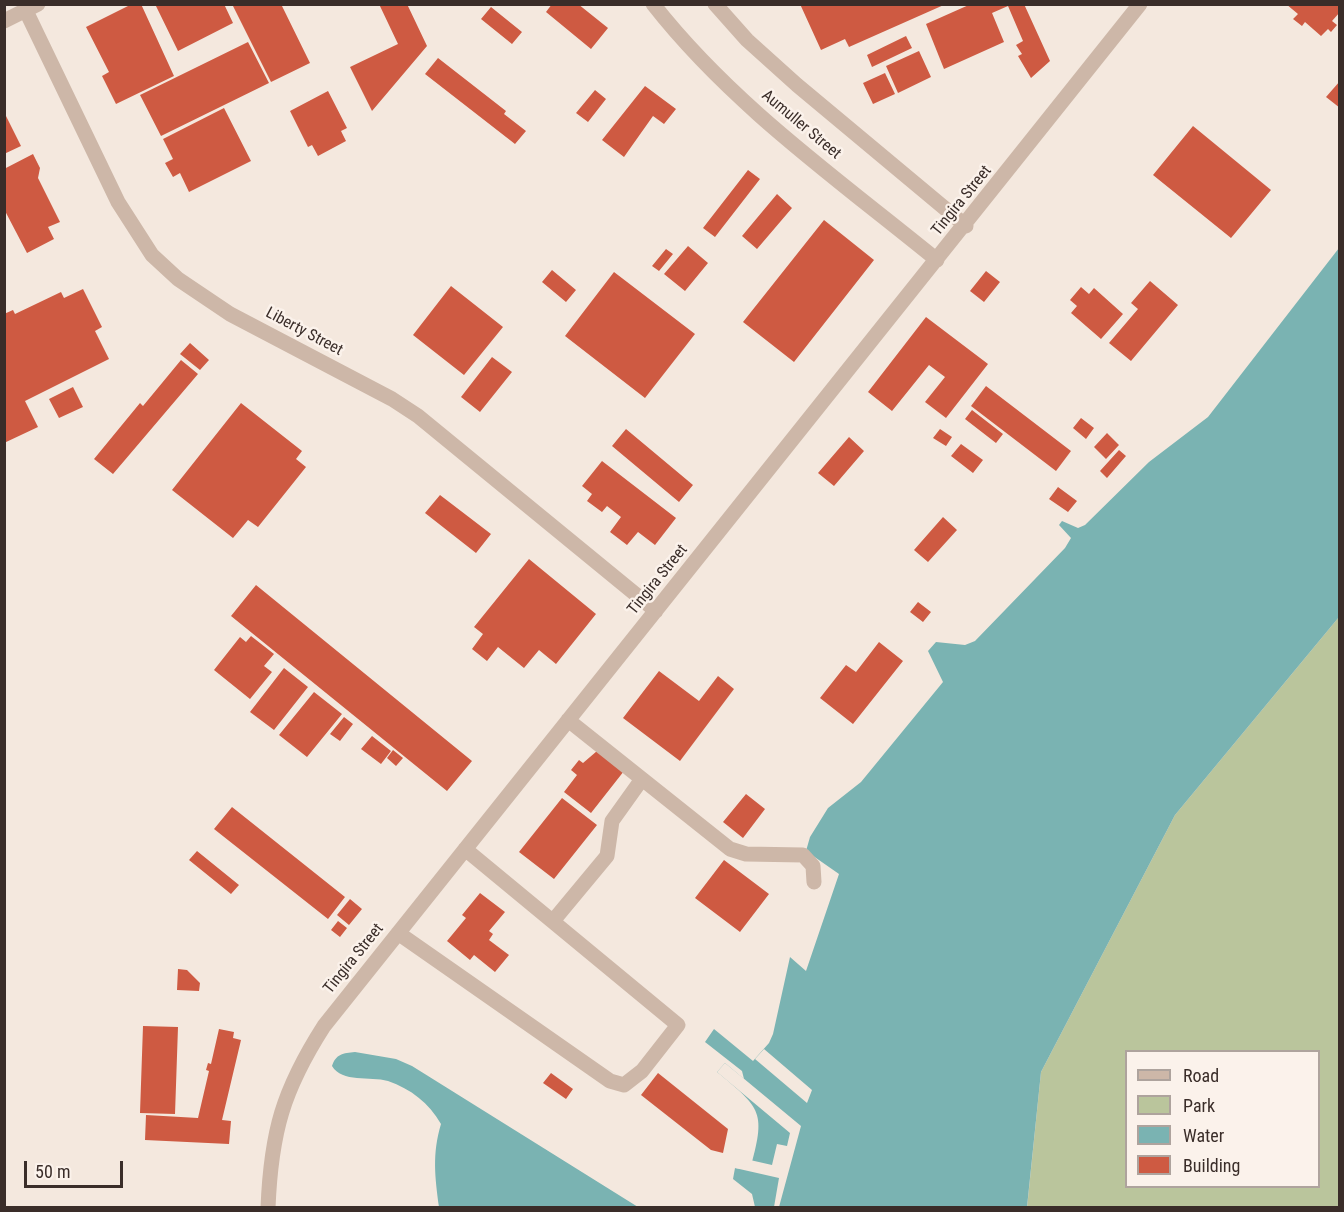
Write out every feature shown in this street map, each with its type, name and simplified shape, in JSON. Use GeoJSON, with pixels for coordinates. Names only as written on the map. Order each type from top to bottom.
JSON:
{"type":"FeatureCollection","features":[{"type":"Feature","properties":{"kind":"street","name":"Aumuller Street"},"geometry":{"type":"LineString","coordinates":[[653,4],[691,51],[732,91],[937,260]]}},
{"type":"Feature","properties":{"kind":"street","name":"Aumuller Street"},"geometry":{"type":"LineString","coordinates":[[715,4],[734,27],[797,85],[966,226]]}},
{"type":"Feature","properties":{"kind":"street","name":"Tingira Street"},"geometry":{"type":"LineString","coordinates":[[268,1208],[270,1157],[282,1108],[304,1056],[324,1026],[966,226],[1140,4]]}},
{"type":"Feature","properties":{"kind":"street"},"geometry":{"type":"LineString","coordinates":[[4,21],[32,8]]}},
{"type":"Feature","properties":{"kind":"street","name":"Liberty Street"},"geometry":{"type":"LineString","coordinates":[[32,8],[118,202],[152,255],[178,279],[212,303],[392,399],[418,416],[656,611]]}},
{"type":"Feature","properties":{"kind":"street"},"geometry":{"type":"LineString","coordinates":[[568,720],[730,849],[746,854],[803,855],[813,866],[814,882]]}},
{"type":"Feature","properties":{"kind":"street"},"geometry":{"type":"LineString","coordinates":[[553,921],[607,856],[612,821],[642,779]]}},
{"type":"Feature","properties":{"kind":"street"},"geometry":{"type":"LineString","coordinates":[[398,933],[618,1086],[628,1083],[642,1071],[678,1025],[465,849]]}},
{"type":"Feature","properties":{"kind":"green space"},"geometry":{"type":"Polygon","coordinates":[[[1339,617],[1339,1207],[1027,1208],[1041,1072],[1175,815],[1339,617]]]}},
{"type":"Feature","properties":{"kind":"water"},"geometry":{"type":"Polygon","coordinates":[[[1339,248],[1339,617],[1175,815],[1041,1072],[1027,1207],[755,1207],[752,1194],[733,1179],[735,1168],[750,1170],[758,1135],[756,1113],[743,1095],[717,1072],[725,1063],[744,1079],[742,1071],[705,1042],[714,1029],[753,1061],[769,1043],[773,1034],[790,957],[806,971],[839,874],[806,851],[810,837],[828,808],[861,782],[943,682],[928,651],[936,642],[965,645],[975,641],[1065,548],[1071,538],[1059,525],[1062,521],[1078,528],[1085,525],[1149,462],[1208,417],[1339,248]]]}},
{"type":"Feature","properties":{"kind":"water"},"geometry":{"type":"Polygon","coordinates":[[[355,1052],[396,1059],[412,1066],[638,1207],[439,1207],[435,1156],[441,1124],[425,1103],[404,1088],[388,1081],[342,1075],[332,1066],[341,1055],[355,1052]]]}},
{"type":"Feature","properties":{"kind":"pier"},"geometry":{"type":"Polygon","coordinates":[[[764,1049],[812,1090],[807,1103],[755,1059],[764,1049]]]}},
{"type":"Feature","properties":{"kind":"pier"},"geometry":{"type":"Polygon","coordinates":[[[725,1063],[801,1126],[779,1207],[774,1207],[779,1178],[735,1168],[736,1165],[748,1167],[750,1160],[772,1165],[777,1144],[787,1146],[790,1133],[717,1072],[725,1063]]]}},
{"type":"Feature","properties":{"kind":"building"},"geometry":{"type":"Polygon","coordinates":[[[132,4],[141,4],[174,76],[116,104],[102,76],[109,72],[86,27],[132,4]]]}},
{"type":"Feature","properties":{"kind":"building"},"geometry":{"type":"Polygon","coordinates":[[[155,4],[224,4],[233,23],[178,51],[155,4]]]}},
{"type":"Feature","properties":{"kind":"building"},"geometry":{"type":"Polygon","coordinates":[[[232,4],[281,4],[310,63],[271,82],[232,4]]]}},
{"type":"Feature","properties":{"kind":"building"},"geometry":{"type":"Polygon","coordinates":[[[379,4],[407,4],[427,46],[372,111],[350,67],[398,44],[379,4]]]}},
{"type":"Feature","properties":{"kind":"building"},"geometry":{"type":"Polygon","coordinates":[[[552,4],[578,4],[608,28],[591,49],[546,12],[552,4]]]}},
{"type":"Feature","properties":{"kind":"building"},"geometry":{"type":"Polygon","coordinates":[[[800,4],[946,4],[849,47],[845,39],[821,50],[800,4]]]}},
{"type":"Feature","properties":{"kind":"building"},"geometry":{"type":"Polygon","coordinates":[[[971,4],[1024,4],[1050,61],[1031,78],[1018,56],[1022,54],[1016,45],[1023,41],[1008,6],[992,13],[1004,42],[944,69],[926,24],[971,4]]]}},
{"type":"Feature","properties":{"kind":"building"},"geometry":{"type":"Polygon","coordinates":[[[1286,4],[1340,4],[1340,12],[1332,21],[1337,25],[1331,32],[1328,29],[1321,36],[1305,22],[1302,26],[1293,19],[1298,14],[1286,4]]]}},
{"type":"Feature","properties":{"kind":"building"},"geometry":{"type":"Polygon","coordinates":[[[491,7],[522,32],[512,44],[481,19],[491,7]]]}},
{"type":"Feature","properties":{"kind":"building"},"geometry":{"type":"Polygon","coordinates":[[[906,36],[912,48],[872,67],[867,55],[906,36]]]}},
{"type":"Feature","properties":{"kind":"building"},"geometry":{"type":"Polygon","coordinates":[[[248,42],[269,83],[161,136],[140,95],[248,42]]]}},
{"type":"Feature","properties":{"kind":"building"},"geometry":{"type":"Polygon","coordinates":[[[919,51],[931,77],[898,93],[886,66],[919,51]]]}},
{"type":"Feature","properties":{"kind":"building"},"geometry":{"type":"Polygon","coordinates":[[[438,58],[506,111],[504,114],[526,131],[515,144],[425,74],[438,58]]]}},
{"type":"Feature","properties":{"kind":"building"},"geometry":{"type":"Polygon","coordinates":[[[885,73],[895,94],[873,104],[863,83],[885,73]]]}},
{"type":"Feature","properties":{"kind":"building"},"geometry":{"type":"Polygon","coordinates":[[[1340,81],[1340,108],[1326,97],[1340,81]]]}},
{"type":"Feature","properties":{"kind":"building"},"geometry":{"type":"Polygon","coordinates":[[[645,86],[676,109],[664,124],[653,116],[624,157],[602,140],[645,86]]]}},
{"type":"Feature","properties":{"kind":"building"},"geometry":{"type":"Polygon","coordinates":[[[595,90],[606,99],[588,122],[576,113],[595,90]]]}},
{"type":"Feature","properties":{"kind":"building"},"geometry":{"type":"Polygon","coordinates":[[[328,91],[347,128],[341,131],[346,141],[318,156],[312,145],[308,147],[290,111],[328,91]]]}},
{"type":"Feature","properties":{"kind":"building"},"geometry":{"type":"Polygon","coordinates":[[[224,108],[251,161],[189,192],[180,173],[173,177],[165,163],[173,159],[163,139],[224,108]]]}},
{"type":"Feature","properties":{"kind":"building"},"geometry":{"type":"Polygon","coordinates":[[[4,112],[21,146],[4,154],[4,112]]]}},
{"type":"Feature","properties":{"kind":"building"},"geometry":{"type":"Polygon","coordinates":[[[1193,126],[1271,190],[1231,238],[1153,175],[1193,126]]]}},
{"type":"Feature","properties":{"kind":"building"},"geometry":{"type":"Polygon","coordinates":[[[33,154],[40,168],[38,178],[60,222],[48,227],[54,239],[27,253],[4,209],[4,169],[33,154]]]}},
{"type":"Feature","properties":{"kind":"building"},"geometry":{"type":"Polygon","coordinates":[[[748,170],[760,179],[715,237],[703,228],[748,170]]]}},
{"type":"Feature","properties":{"kind":"building"},"geometry":{"type":"Polygon","coordinates":[[[777,194],[792,208],[757,249],[742,236],[777,194]]]}},
{"type":"Feature","properties":{"kind":"building"},"geometry":{"type":"Polygon","coordinates":[[[824,220],[874,260],[794,362],[743,322],[824,220]]]}},
{"type":"Feature","properties":{"kind":"building"},"geometry":{"type":"Polygon","coordinates":[[[688,246],[708,263],[685,291],[664,274],[688,246]]]}},
{"type":"Feature","properties":{"kind":"building"},"geometry":{"type":"Polygon","coordinates":[[[666,249],[673,254],[659,271],[652,266],[666,249]]]}},
{"type":"Feature","properties":{"kind":"building"},"geometry":{"type":"Polygon","coordinates":[[[552,270],[576,290],[566,302],[542,282],[552,270]]]}},
{"type":"Feature","properties":{"kind":"building"},"geometry":{"type":"Polygon","coordinates":[[[986,271],[1000,282],[984,302],[970,291],[986,271]]]}},
{"type":"Feature","properties":{"kind":"building"},"geometry":{"type":"Polygon","coordinates":[[[614,272],[695,334],[645,398],[565,336],[614,272]]]}},
{"type":"Feature","properties":{"kind":"building"},"geometry":{"type":"Polygon","coordinates":[[[1150,281],[1178,305],[1131,361],[1109,343],[1138,309],[1131,303],[1150,281]]]}},
{"type":"Feature","properties":{"kind":"building"},"geometry":{"type":"Polygon","coordinates":[[[451,286],[503,327],[464,375],[413,335],[451,286]]]}},
{"type":"Feature","properties":{"kind":"building"},"geometry":{"type":"Polygon","coordinates":[[[1081,287],[1089,294],[1094,288],[1123,314],[1101,339],[1071,313],[1077,306],[1070,300],[1081,287]]]}},
{"type":"Feature","properties":{"kind":"building"},"geometry":{"type":"Polygon","coordinates":[[[83,289],[102,327],[95,331],[109,359],[25,401],[38,427],[4,443],[4,314],[13,310],[15,314],[61,292],[64,298],[83,289]]]}},
{"type":"Feature","properties":{"kind":"building"},"geometry":{"type":"Polygon","coordinates":[[[926,317],[988,364],[946,418],[925,402],[945,377],[929,365],[892,411],[868,392],[926,317]]]}},
{"type":"Feature","properties":{"kind":"building"},"geometry":{"type":"Polygon","coordinates":[[[190,343],[209,360],[200,370],[180,354],[190,343]]]}},
{"type":"Feature","properties":{"kind":"building"},"geometry":{"type":"Polygon","coordinates":[[[492,357],[512,372],[480,412],[461,397],[492,357]]]}},
{"type":"Feature","properties":{"kind":"building"},"geometry":{"type":"Polygon","coordinates":[[[181,360],[198,374],[113,474],[94,459],[140,403],[143,406],[181,360]]]}},
{"type":"Feature","properties":{"kind":"building"},"geometry":{"type":"Polygon","coordinates":[[[986,386],[1071,451],[1056,471],[971,406],[986,386]]]}},
{"type":"Feature","properties":{"kind":"building"},"geometry":{"type":"Polygon","coordinates":[[[73,387],[83,407],[59,418],[49,399],[73,387]]]}},
{"type":"Feature","properties":{"kind":"building"},"geometry":{"type":"Polygon","coordinates":[[[241,403],[302,451],[296,459],[306,467],[258,527],[248,520],[233,538],[172,490],[241,403]]]}},
{"type":"Feature","properties":{"kind":"building"},"geometry":{"type":"Polygon","coordinates":[[[972,410],[1003,434],[996,443],[965,419],[972,410]]]}},
{"type":"Feature","properties":{"kind":"building"},"geometry":{"type":"Polygon","coordinates":[[[1081,418],[1094,428],[1086,439],[1073,428],[1081,418]]]}},
{"type":"Feature","properties":{"kind":"building"},"geometry":{"type":"Polygon","coordinates":[[[626,429],[693,485],[679,502],[612,446],[626,429]]]}},
{"type":"Feature","properties":{"kind":"building"},"geometry":{"type":"Polygon","coordinates":[[[940,429],[952,437],[946,446],[933,438],[940,429]]]}},
{"type":"Feature","properties":{"kind":"building"},"geometry":{"type":"Polygon","coordinates":[[[1107,433],[1119,445],[1106,459],[1094,447],[1107,433]]]}},
{"type":"Feature","properties":{"kind":"building"},"geometry":{"type":"Polygon","coordinates":[[[849,437],[864,451],[834,486],[818,473],[849,437]]]}},
{"type":"Feature","properties":{"kind":"building"},"geometry":{"type":"Polygon","coordinates":[[[961,444],[983,460],[973,473],[951,456],[961,444]]]}},
{"type":"Feature","properties":{"kind":"building"},"geometry":{"type":"Polygon","coordinates":[[[1119,450],[1126,456],[1107,478],[1100,471],[1119,450]]]}},
{"type":"Feature","properties":{"kind":"building"},"geometry":{"type":"Polygon","coordinates":[[[602,461],[676,518],[655,545],[638,532],[627,545],[610,532],[621,517],[607,506],[602,512],[587,501],[592,494],[582,486],[602,461]]]}},
{"type":"Feature","properties":{"kind":"building"},"geometry":{"type":"Polygon","coordinates":[[[1058,487],[1077,501],[1068,512],[1049,499],[1058,487]]]}},
{"type":"Feature","properties":{"kind":"building"},"geometry":{"type":"Polygon","coordinates":[[[440,495],[491,534],[476,553],[425,513],[440,495]]]}},
{"type":"Feature","properties":{"kind":"building"},"geometry":{"type":"Polygon","coordinates":[[[943,517],[957,530],[928,562],[914,550],[943,517]]]}},
{"type":"Feature","properties":{"kind":"building"},"geometry":{"type":"Polygon","coordinates":[[[529,559],[596,614],[556,664],[539,650],[524,668],[498,647],[487,661],[472,649],[483,634],[474,627],[529,559]]]}},
{"type":"Feature","properties":{"kind":"building"},"geometry":{"type":"Polygon","coordinates":[[[256,585],[472,761],[447,791],[231,616],[256,585]]]}},
{"type":"Feature","properties":{"kind":"building"},"geometry":{"type":"Polygon","coordinates":[[[918,602],[931,612],[923,622],[910,612],[918,602]]]}},
{"type":"Feature","properties":{"kind":"building"},"geometry":{"type":"Polygon","coordinates":[[[251,636],[274,654],[264,666],[272,672],[250,699],[214,670],[240,637],[246,642],[251,636]]]}},
{"type":"Feature","properties":{"kind":"building"},"geometry":{"type":"Polygon","coordinates":[[[879,642],[903,661],[853,724],[820,698],[846,665],[856,672],[879,642]]]}},
{"type":"Feature","properties":{"kind":"building"},"geometry":{"type":"Polygon","coordinates":[[[284,668],[308,687],[274,730],[250,712],[284,668]]]}},
{"type":"Feature","properties":{"kind":"building"},"geometry":{"type":"Polygon","coordinates":[[[659,671],[699,701],[718,676],[734,689],[680,761],[623,718],[659,671]]]}},
{"type":"Feature","properties":{"kind":"building"},"geometry":{"type":"Polygon","coordinates":[[[314,692],[342,714],[307,757],[279,735],[314,692]]]}},
{"type":"Feature","properties":{"kind":"building"},"geometry":{"type":"Polygon","coordinates":[[[344,717],[353,724],[340,741],[330,734],[344,717]]]}},
{"type":"Feature","properties":{"kind":"building"},"geometry":{"type":"Polygon","coordinates":[[[372,736],[391,751],[381,764],[361,749],[372,736]]]}},
{"type":"Feature","properties":{"kind":"building"},"geometry":{"type":"Polygon","coordinates":[[[393,750],[403,758],[396,766],[387,758],[393,750]]]}},
{"type":"Feature","properties":{"kind":"building"},"geometry":{"type":"Polygon","coordinates":[[[597,751],[624,771],[591,813],[564,792],[577,775],[571,770],[579,760],[583,763],[597,751]]]}},
{"type":"Feature","properties":{"kind":"building"},"geometry":{"type":"Polygon","coordinates":[[[746,794],[765,809],[743,838],[723,822],[746,794]]]}},
{"type":"Feature","properties":{"kind":"building"},"geometry":{"type":"Polygon","coordinates":[[[562,798],[597,825],[554,879],[519,852],[562,798]]]}},
{"type":"Feature","properties":{"kind":"building"},"geometry":{"type":"Polygon","coordinates":[[[232,807],[345,897],[328,919],[214,829],[232,807]]]}},
{"type":"Feature","properties":{"kind":"building"},"geometry":{"type":"Polygon","coordinates":[[[197,851],[239,885],[231,894],[189,860],[197,851]]]}},
{"type":"Feature","properties":{"kind":"building"},"geometry":{"type":"Polygon","coordinates":[[[724,860],[769,894],[740,932],[695,898],[724,860]]]}},
{"type":"Feature","properties":{"kind":"building"},"geometry":{"type":"Polygon","coordinates":[[[480,893],[505,912],[489,931],[493,934],[489,940],[509,955],[495,972],[474,955],[470,960],[447,941],[466,918],[462,915],[480,893]]]}},
{"type":"Feature","properties":{"kind":"building"},"geometry":{"type":"Polygon","coordinates":[[[350,899],[362,909],[349,925],[337,915],[350,899]]]}},
{"type":"Feature","properties":{"kind":"building"},"geometry":{"type":"Polygon","coordinates":[[[338,921],[347,928],[340,937],[331,930],[338,921]]]}},
{"type":"Feature","properties":{"kind":"building"},"geometry":{"type":"Polygon","coordinates":[[[178,969],[187,970],[200,983],[199,991],[177,990],[178,969]]]}},
{"type":"Feature","properties":{"kind":"building"},"geometry":{"type":"Polygon","coordinates":[[[143,1026],[178,1027],[175,1114],[140,1113],[143,1026]]]}},
{"type":"Feature","properties":{"kind":"building"},"geometry":{"type":"Polygon","coordinates":[[[219,1029],[234,1032],[233,1038],[241,1040],[222,1120],[231,1121],[229,1144],[145,1140],[146,1115],[198,1118],[209,1071],[206,1070],[208,1063],[211,1064],[219,1029]]]}},
{"type":"Feature","properties":{"kind":"building"},"geometry":{"type":"Polygon","coordinates":[[[551,1073],[573,1089],[566,1099],[543,1083],[551,1073]]]}},
{"type":"Feature","properties":{"kind":"building"},"geometry":{"type":"Polygon","coordinates":[[[658,1073],[728,1129],[723,1153],[711,1150],[641,1095],[658,1073]]]}}]}
